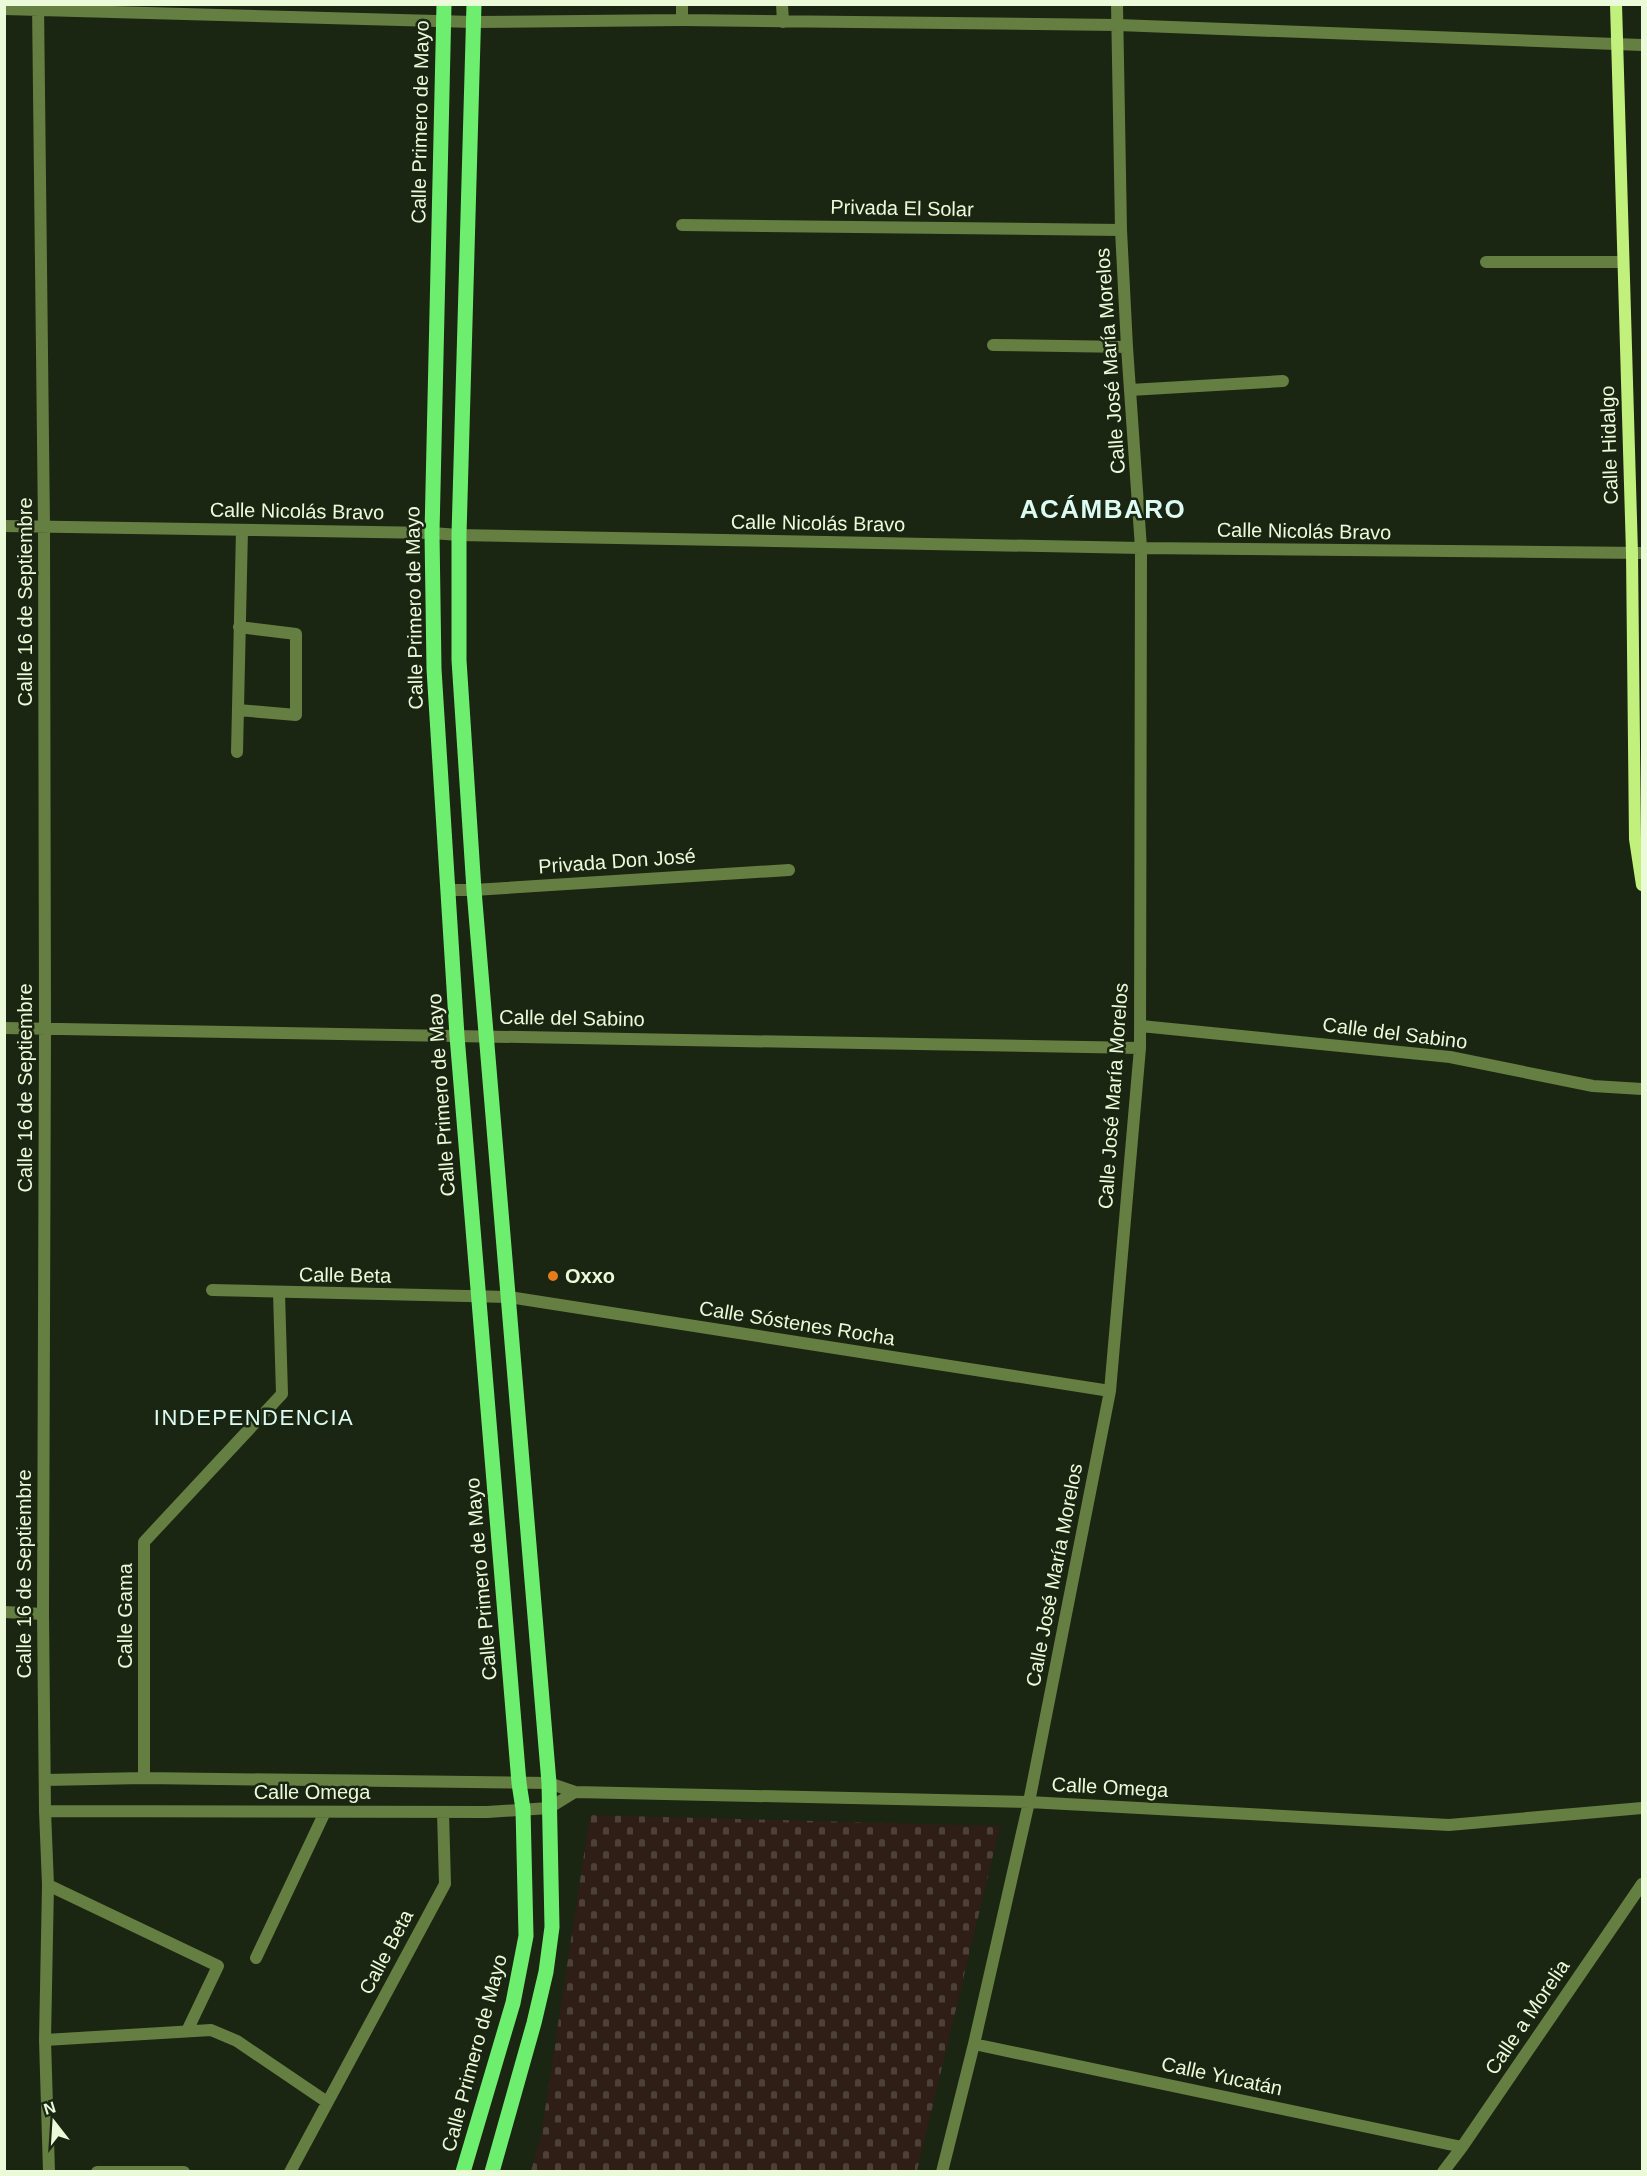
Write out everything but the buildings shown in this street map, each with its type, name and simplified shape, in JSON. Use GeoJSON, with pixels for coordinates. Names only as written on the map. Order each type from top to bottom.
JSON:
{"type":"FeatureCollection","features":[{"type":"Feature","properties":{"kind":"main road","name":"Calle Primero de Mayo"},"geometry":{"type":"LineString","coordinates":[[444,4],[432,533],[434,669],[457,1036],[523,1809],[526,1936],[513,2003],[463,2172]]}},
{"type":"Feature","properties":{"kind":"main road"},"geometry":{"type":"LineString","coordinates":[[474,4],[459,535],[459,660],[474,890],[549,1783],[552,1927],[546,1972],[534,2023],[492,2172]]}},
{"type":"Feature","properties":{"kind":"street"},"geometry":{"type":"LineString","coordinates":[[682,4],[682,20]]}},
{"type":"Feature","properties":{"kind":"street"},"geometry":{"type":"LineString","coordinates":[[782,4],[783,22]]}},
{"type":"Feature","properties":{"kind":"street","name":"Calle José María Morelos"},"geometry":{"type":"LineString","coordinates":[[942,2172],[974,2044],[1029,1802],[1110,1391],[1140,1048],[1142,548],[1121,230],[1117,4]]}},
{"type":"Feature","properties":{"kind":"street","name":"Calle Hidalgo"},"geometry":{"type":"LineString","coordinates":[[1616,4],[1623,262],[1637,553],[1635,839],[1642,885]]}},
{"type":"Feature","properties":{"kind":"street"},"geometry":{"type":"LineString","coordinates":[[4,9],[38,7],[473,22],[682,20],[1118,25],[1642,45]]}},
{"type":"Feature","properties":{"kind":"street","name":"Calle 16 de Septiembre"},"geometry":{"type":"LineString","coordinates":[[38,7],[44,527],[43,1614],[48,1885],[45,2040],[49,2172]]}},
{"type":"Feature","properties":{"kind":"street","name":"Privada El Solar"},"geometry":{"type":"LineString","coordinates":[[682,225],[1121,230]]}},
{"type":"Feature","properties":{"kind":"street"},"geometry":{"type":"LineString","coordinates":[[1486,262],[1623,262]]}},
{"type":"Feature","properties":{"kind":"street"},"geometry":{"type":"LineString","coordinates":[[993,345],[1127,347]]}},
{"type":"Feature","properties":{"kind":"street"},"geometry":{"type":"LineString","coordinates":[[1130,390],[1283,381]]}},
{"type":"Feature","properties":{"kind":"street","name":"Calle Nicolás Bravo"},"geometry":{"type":"LineString","coordinates":[[4,526],[1142,548],[1637,553]]}},
{"type":"Feature","properties":{"kind":"street"},"geometry":{"type":"LineString","coordinates":[[237,752],[242,530]]}},
{"type":"Feature","properties":{"kind":"street"},"geometry":{"type":"LineString","coordinates":[[238,710],[296,715],[296,634],[240,627]]}},
{"type":"Feature","properties":{"kind":"street","name":"Privada Don José"},"geometry":{"type":"LineString","coordinates":[[447,890],[789,870]]}},
{"type":"Feature","properties":{"kind":"street","name":"Calle del Sabino"},"geometry":{"type":"LineString","coordinates":[[1141,1026],[1450,1057],[1593,1086],[1642,1089]]}},
{"type":"Feature","properties":{"kind":"street","name":"Calle del Sabino"},"geometry":{"type":"LineString","coordinates":[[4,1028],[1140,1048]]}},
{"type":"Feature","properties":{"kind":"street","name":"Calle Beta"},"geometry":{"type":"LineString","coordinates":[[212,1290],[478,1297]]}},
{"type":"Feature","properties":{"kind":"street","name":"Calle Gama"},"geometry":{"type":"LineString","coordinates":[[144,1778],[144,1542],[282,1394],[279,1293]]}},
{"type":"Feature","properties":{"kind":"street","name":"Calle Sóstenes Rocha"},"geometry":{"type":"LineString","coordinates":[[478,1297],[509,1297],[1110,1391]]}},
{"type":"Feature","properties":{"kind":"street"},"geometry":{"type":"LineString","coordinates":[[4,1612],[43,1614]]}},
{"type":"Feature","properties":{"kind":"street","name":"Calle Omega"},"geometry":{"type":"LineString","coordinates":[[45,1779],[549,1783],[575,1792],[1029,1802],[1449,1825],[1642,1808]]}},
{"type":"Feature","properties":{"kind":"street","name":"Calle Omega"},"geometry":{"type":"LineString","coordinates":[[45,1811],[487,1812],[549,1808],[575,1792]]}},
{"type":"Feature","properties":{"kind":"street"},"geometry":{"type":"LineString","coordinates":[[256,1958],[325,1812]]}},
{"type":"Feature","properties":{"kind":"street","name":"Calle Beta"},"geometry":{"type":"LineString","coordinates":[[290,2172],[445,1884],[443,1812]]}},
{"type":"Feature","properties":{"kind":"street","name":"Calle a Morelia"},"geometry":{"type":"LineString","coordinates":[[1443,2172],[1642,1884]]}},
{"type":"Feature","properties":{"kind":"street"},"geometry":{"type":"LineString","coordinates":[[48,1885],[218,1966],[187,2031]]}},
{"type":"Feature","properties":{"kind":"street"},"geometry":{"type":"LineString","coordinates":[[45,2040],[211,2030],[237,2041],[327,2102]]}},
{"type":"Feature","properties":{"kind":"street","name":"Calle Yucatán"},"geometry":{"type":"LineString","coordinates":[[974,2044],[1462,2147]]}},
{"type":"Feature","properties":{"kind":"street"},"geometry":{"type":"LineString","coordinates":[[97,2172],[184,2172]]}},
{"type":"Feature","properties":{"kind":"green space"},"geometry":{"type":"Polygon","coordinates":[[[590,1815],[1000,1826],[917,2171],[531,2171],[541,2136],[590,1815]]]}},
{"type":"Feature","properties":{"kind":"place","name":"Oxxo"},"geometry":{"type":"Point","coordinates":[553,1276]}},
{"type":"Feature","properties":{"kind":"district","name":"ACÁMBARO"},"geometry":{"type":"Point","coordinates":[1103,509]}},
{"type":"Feature","properties":{"kind":"district","name":"INDEPENDENCIA"},"geometry":{"type":"Point","coordinates":[254,1417]}}]}
